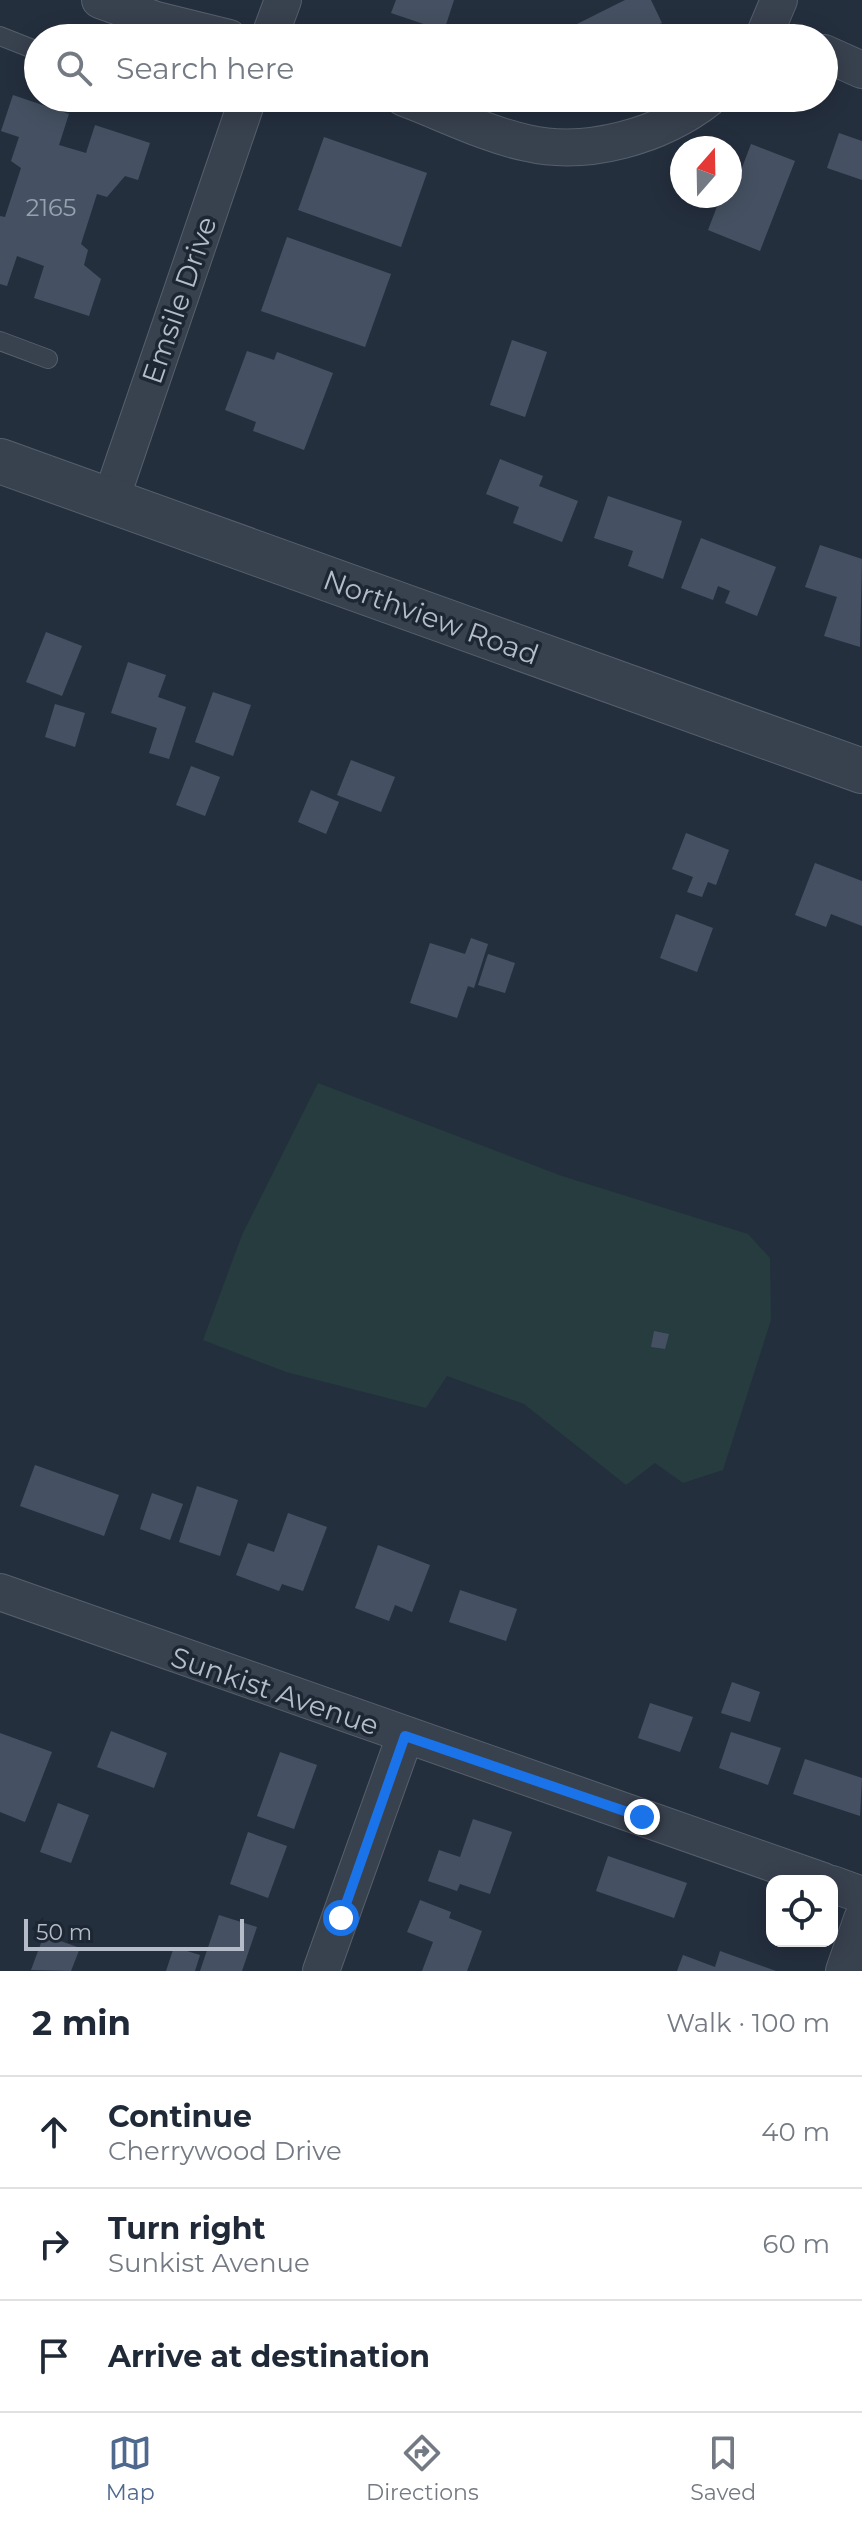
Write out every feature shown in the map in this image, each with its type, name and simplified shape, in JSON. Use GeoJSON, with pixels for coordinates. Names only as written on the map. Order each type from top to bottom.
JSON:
{"type":"FeatureCollection","features":[{"type":"Feature","properties":{"kind":"street"},"geometry":{"type":"LineString","coordinates":[[100,0],[172,24]]}},
{"type":"Feature","properties":{"kind":"street"},"geometry":{"type":"LineString","coordinates":[[274,24],[283,0]]}},
{"type":"Feature","properties":{"kind":"street"},"geometry":{"type":"LineString","coordinates":[[838,59],[862,70]]}},
{"type":"Feature","properties":{"kind":"street","name":"Emsile Drive"},"geometry":{"type":"LineString","coordinates":[[110,502],[243,112]]}},
{"type":"Feature","properties":{"kind":"street"},"geometry":{"type":"LineString","coordinates":[[442,112],[527,143],[568,147],[607,144],[668,123],[686,112]]}},
{"type":"Feature","properties":{"kind":"street","name":"Northview Road"},"geometry":{"type":"LineString","coordinates":[[0,461],[862,771]]}},
{"type":"Feature","properties":{"kind":"street","name":"Sunkist Avenue"},"geometry":{"type":"LineString","coordinates":[[0,1592],[806,1875]]}},
{"type":"Feature","properties":{"kind":"street"},"geometry":{"type":"LineString","coordinates":[[321,1971],[405,1736]]}},
{"type":"Feature","properties":{"kind":"street"},"geometry":{"type":"LineString","coordinates":[[838,1886],[862,1895]]}},
{"type":"Feature","properties":{"kind":"street"},"geometry":{"type":"LineString","coordinates":[[844,1971],[862,1919]]}},
{"type":"Feature","properties":{"kind":"lane"},"geometry":{"type":"LineString","coordinates":[[0,36],[24,45]]}},
{"type":"Feature","properties":{"kind":"lane"},"geometry":{"type":"LineString","coordinates":[[0,341],[48,359]]}},
{"type":"Feature","properties":{"kind":"green space"},"geometry":{"type":"Polygon","coordinates":[[[318,1083],[562,1176],[748,1234],[770,1258],[771,1320],[723,1470],[683,1483],[655,1463],[626,1485],[524,1404],[447,1376],[426,1408],[286,1372],[203,1340],[242,1235],[318,1083]]]}},
{"type":"Feature","properties":{"kind":"building"},"geometry":{"type":"Polygon","coordinates":[[[396,0],[454,0],[446,24],[423,24],[391,13],[396,0]]]}},
{"type":"Feature","properties":{"kind":"building"},"geometry":{"type":"Polygon","coordinates":[[[625,0],[651,0],[662,23],[660,24],[577,24],[625,0]]]}},
{"type":"Feature","properties":{"kind":"building"},"geometry":{"type":"Polygon","coordinates":[[[13,95],[24,99],[24,112],[69,114],[59,145],[86,153],[95,125],[150,143],[138,180],[125,176],[107,197],[97,194],[81,244],[88,250],[84,265],[101,279],[89,316],[34,298],[44,266],[17,256],[7,286],[0,284],[0,216],[5,217],[21,168],[11,161],[19,137],[1,131],[13,95]]]}},
{"type":"Feature","properties":{"kind":"building"},"geometry":{"type":"Polygon","coordinates":[[[839,133],[862,141],[862,180],[827,168],[839,133]]]}},
{"type":"Feature","properties":{"kind":"building"},"geometry":{"type":"Polygon","coordinates":[[[324,137],[427,173],[401,247],[298,210],[324,137]]]}},
{"type":"Feature","properties":{"kind":"building"},"geometry":{"type":"Polygon","coordinates":[[[751,144],[795,161],[760,251],[708,230],[716,208],[742,208],[742,168],[751,144]]]}},
{"type":"Feature","properties":{"kind":"building"},"geometry":{"type":"Polygon","coordinates":[[[287,237],[391,274],[365,347],[261,311],[287,237]]]}},
{"type":"Feature","properties":{"kind":"building"},"geometry":{"type":"Polygon","coordinates":[[[512,340],[547,352],[525,417],[490,405],[512,340]]]}},
{"type":"Feature","properties":{"kind":"building"},"geometry":{"type":"Polygon","coordinates":[[[247,351],[274,360],[277,352],[333,373],[304,450],[253,431],[256,422],[225,410],[247,351]]]}},
{"type":"Feature","properties":{"kind":"building"},"geometry":{"type":"Polygon","coordinates":[[[500,459],[543,476],[539,486],[578,501],[562,542],[513,523],[519,507],[486,494],[500,459]]]}},
{"type":"Feature","properties":{"kind":"building"},"geometry":{"type":"Polygon","coordinates":[[[608,496],[682,521],[663,579],[628,566],[633,551],[594,538],[608,496]]]}},
{"type":"Feature","properties":{"kind":"building"},"geometry":{"type":"Polygon","coordinates":[[[701,538],[776,567],[757,616],[725,603],[730,591],[718,586],[713,600],[681,588],[701,538]]]}},
{"type":"Feature","properties":{"kind":"building"},"geometry":{"type":"Polygon","coordinates":[[[820,545],[862,559],[860,647],[824,636],[837,597],[805,587],[820,545]]]}},
{"type":"Feature","properties":{"kind":"building"},"geometry":{"type":"Polygon","coordinates":[[[46,632],[82,646],[62,696],[26,682],[46,632]]]}},
{"type":"Feature","properties":{"kind":"building"},"geometry":{"type":"Polygon","coordinates":[[[128,662],[166,675],[158,697],[186,707],[169,759],[149,753],[157,728],[111,713],[128,662]]]}},
{"type":"Feature","properties":{"kind":"building"},"geometry":{"type":"Polygon","coordinates":[[[213,692],[251,705],[233,756],[195,742],[213,692]]]}},
{"type":"Feature","properties":{"kind":"building"},"geometry":{"type":"Polygon","coordinates":[[[55,704],[85,713],[75,747],[45,737],[55,704]]]}},
{"type":"Feature","properties":{"kind":"building"},"geometry":{"type":"Polygon","coordinates":[[[351,760],[395,777],[381,812],[337,795],[351,760]]]}},
{"type":"Feature","properties":{"kind":"building"},"geometry":{"type":"Polygon","coordinates":[[[191,766],[220,777],[205,816],[176,805],[191,766]]]}},
{"type":"Feature","properties":{"kind":"building"},"geometry":{"type":"Polygon","coordinates":[[[311,790],[339,802],[326,834],[298,822],[311,790]]]}},
{"type":"Feature","properties":{"kind":"building"},"geometry":{"type":"Polygon","coordinates":[[[686,833],[729,850],[716,885],[708,882],[702,897],[687,892],[693,877],[672,869],[686,833]]]}},
{"type":"Feature","properties":{"kind":"building"},"geometry":{"type":"Polygon","coordinates":[[[815,863],[862,881],[862,926],[831,914],[826,927],[795,915],[815,863]]]}},
{"type":"Feature","properties":{"kind":"building"},"geometry":{"type":"Polygon","coordinates":[[[676,914],[713,928],[697,972],[660,958],[676,914]]]}},
{"type":"Feature","properties":{"kind":"building"},"geometry":{"type":"Polygon","coordinates":[[[471,938],[488,944],[474,988],[468,986],[457,1018],[410,1003],[430,943],[465,954],[471,938]]]}},
{"type":"Feature","properties":{"kind":"building"},"geometry":{"type":"Polygon","coordinates":[[[488,954],[515,963],[505,993],[478,985],[488,954]]]}},
{"type":"Feature","properties":{"kind":"building"},"geometry":{"type":"Polygon","coordinates":[[[654,1331],[669,1334],[665,1349],[651,1347],[654,1331]]]}},
{"type":"Feature","properties":{"kind":"building"},"geometry":{"type":"Polygon","coordinates":[[[35,1465],[119,1495],[104,1536],[20,1506],[35,1465]]]}},
{"type":"Feature","properties":{"kind":"building"},"geometry":{"type":"Polygon","coordinates":[[[197,1486],[238,1500],[220,1556],[179,1542],[197,1486]]]}},
{"type":"Feature","properties":{"kind":"building"},"geometry":{"type":"Polygon","coordinates":[[[152,1493],[183,1504],[170,1540],[140,1529],[152,1493]]]}},
{"type":"Feature","properties":{"kind":"building"},"geometry":{"type":"Polygon","coordinates":[[[288,1513],[327,1527],[303,1591],[282,1584],[279,1591],[236,1575],[248,1543],[274,1552],[288,1513]]]}},
{"type":"Feature","properties":{"kind":"building"},"geometry":{"type":"Polygon","coordinates":[[[378,1545],[430,1565],[412,1612],[395,1605],[389,1621],[355,1608],[378,1545]]]}},
{"type":"Feature","properties":{"kind":"building"},"geometry":{"type":"Polygon","coordinates":[[[460,1590],[517,1609],[506,1641],[449,1622],[460,1590]]]}},
{"type":"Feature","properties":{"kind":"building"},"geometry":{"type":"Polygon","coordinates":[[[732,1682],[760,1692],[750,1722],[721,1713],[732,1682]]]}},
{"type":"Feature","properties":{"kind":"building"},"geometry":{"type":"Polygon","coordinates":[[[650,1703],[693,1717],[680,1752],[638,1738],[650,1703]]]}},
{"type":"Feature","properties":{"kind":"building"},"geometry":{"type":"Polygon","coordinates":[[[111,1731],[167,1753],[154,1788],[97,1767],[111,1731]]]}},
{"type":"Feature","properties":{"kind":"building"},"geometry":{"type":"Polygon","coordinates":[[[731,1732],[781,1748],[768,1785],[719,1768],[731,1732]]]}},
{"type":"Feature","properties":{"kind":"building"},"geometry":{"type":"Polygon","coordinates":[[[0,1733],[52,1752],[25,1822],[0,1812],[0,1733]]]}},
{"type":"Feature","properties":{"kind":"building"},"geometry":{"type":"Polygon","coordinates":[[[280,1752],[317,1765],[294,1829],[257,1816],[280,1752]]]}},
{"type":"Feature","properties":{"kind":"building"},"geometry":{"type":"Polygon","coordinates":[[[805,1759],[862,1778],[860,1816],[793,1794],[805,1759]]]}},
{"type":"Feature","properties":{"kind":"building"},"geometry":{"type":"Polygon","coordinates":[[[58,1803],[89,1815],[71,1863],[40,1852],[58,1803]]]}},
{"type":"Feature","properties":{"kind":"building"},"geometry":{"type":"Polygon","coordinates":[[[473,1819],[512,1832],[490,1894],[460,1884],[457,1891],[428,1881],[439,1850],[460,1857],[473,1819]]]}},
{"type":"Feature","properties":{"kind":"building"},"geometry":{"type":"Polygon","coordinates":[[[248,1832],[287,1846],[268,1898],[230,1884],[248,1832]]]}},
{"type":"Feature","properties":{"kind":"building"},"geometry":{"type":"Polygon","coordinates":[[[608,1856],[687,1883],[674,1918],[596,1891],[608,1856]]]}},
{"type":"Feature","properties":{"kind":"building"},"geometry":{"type":"Polygon","coordinates":[[[420,1900],[451,1912],[449,1918],[482,1931],[467,1971],[422,1971],[433,1942],[407,1932],[420,1900]]]}},
{"type":"Feature","properties":{"kind":"building"},"geometry":{"type":"Polygon","coordinates":[[[219,1915],[257,1927],[242,1971],[200,1971],[219,1915]]]}},
{"type":"Feature","properties":{"kind":"building"},"geometry":{"type":"Polygon","coordinates":[[[44,1935],[80,1948],[71,1971],[31,1970],[44,1935]]]}},
{"type":"Feature","properties":{"kind":"building"},"geometry":{"type":"Polygon","coordinates":[[[174,1947],[200,1955],[195,1971],[166,1971],[174,1947]]]}},
{"type":"Feature","properties":{"kind":"building"},"geometry":{"type":"Polygon","coordinates":[[[720,1951],[776,1971],[677,1971],[683,1955],[715,1967],[720,1951]]]}},
{"type":"Feature","properties":{"kind":"route"},"geometry":{"type":"LineString","coordinates":[[341,1918],[405,1736],[642,1817]]}}]}
